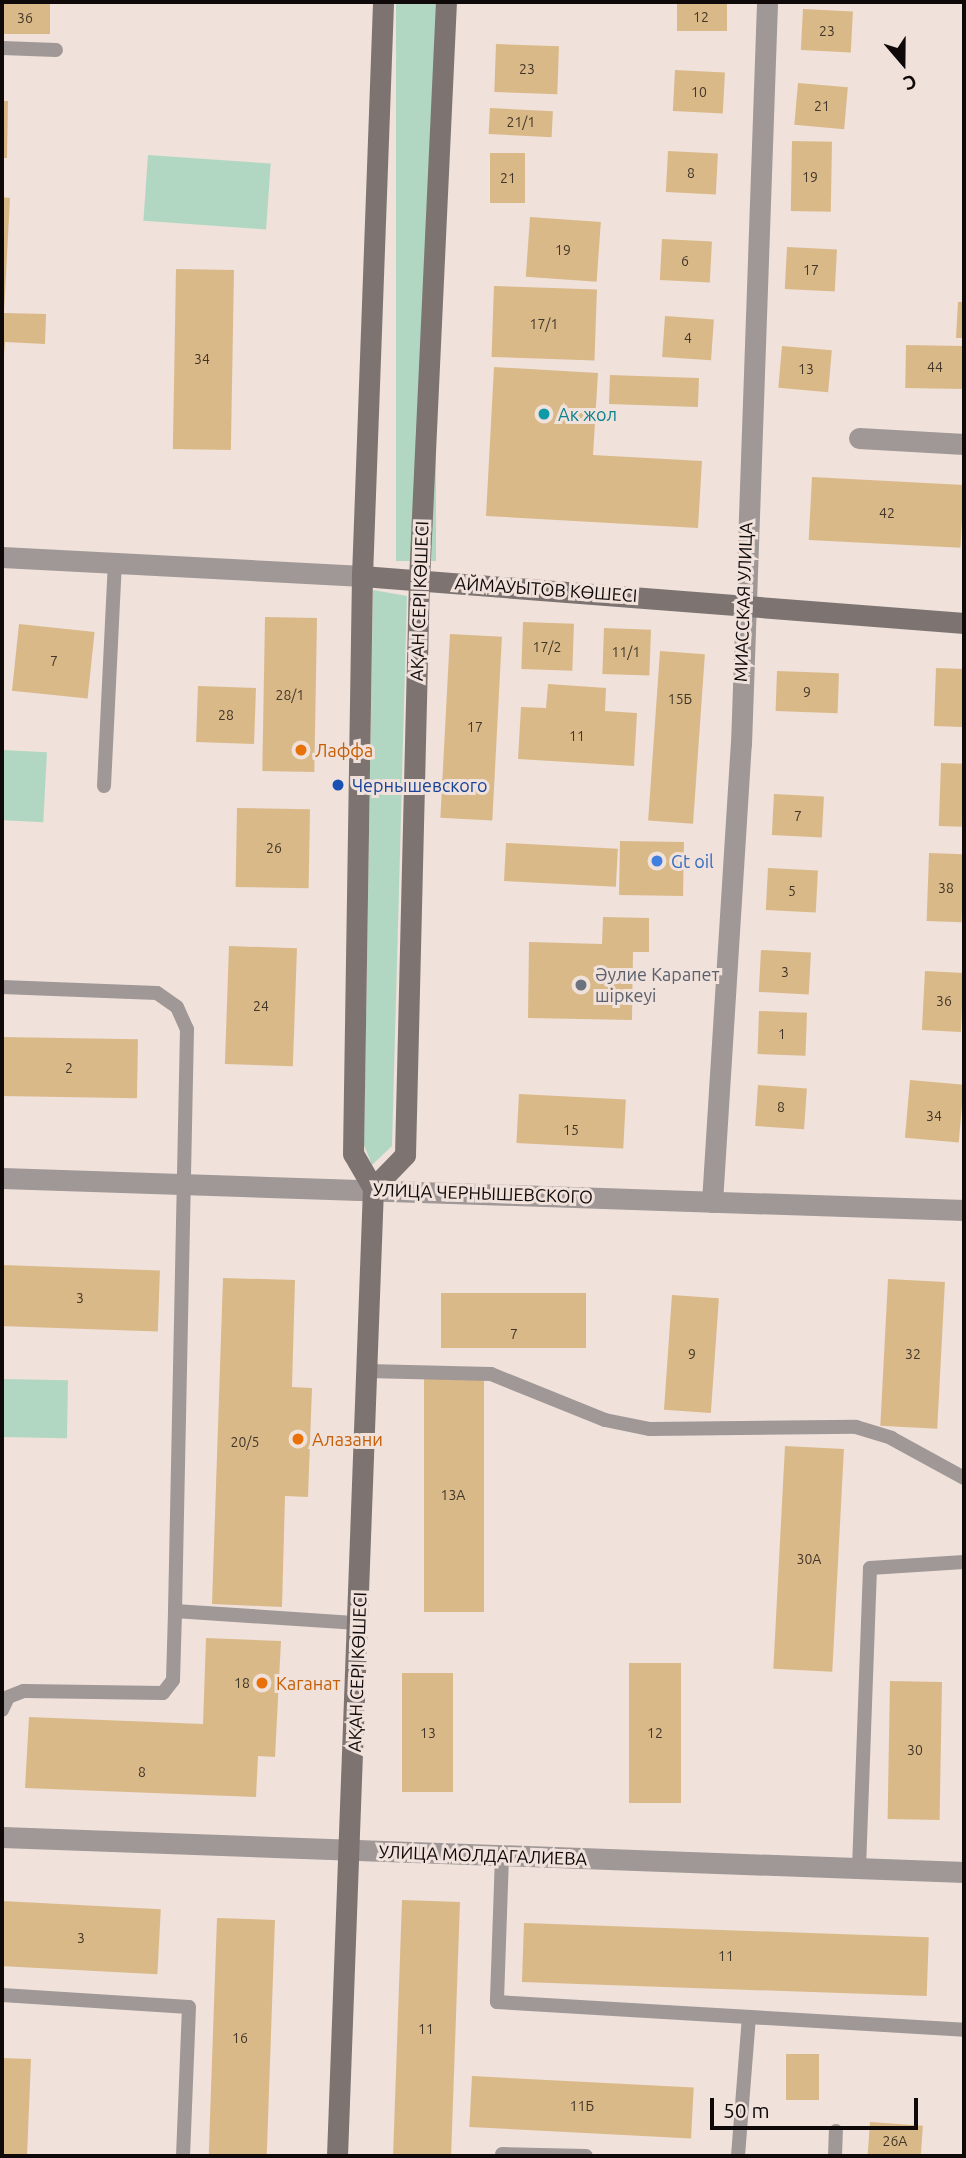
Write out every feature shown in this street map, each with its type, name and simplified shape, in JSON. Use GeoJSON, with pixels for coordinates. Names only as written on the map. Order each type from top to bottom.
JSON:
{"type":"FeatureCollection","features":[{"type":"Feature","properties":{"kind":"street"},"geometry":{"type":"LineString","coordinates":[[373,1188],[352,1154],[362,576],[383,2]]}},
{"type":"Feature","properties":{"kind":"street","name":"АҚАН СЕРІ КӨШЕСІ"},"geometry":{"type":"LineString","coordinates":[[337,2156],[351,1850],[373,1188],[405,1155],[419,580],[446,2]]}},
{"type":"Feature","properties":{"kind":"street","name":"МИАССКАЯ УЛИЦА"},"geometry":{"type":"LineString","coordinates":[[712,1202],[740,744],[742,603],[767,2]]}},
{"type":"Feature","properties":{"kind":"street"},"geometry":{"type":"LineString","coordinates":[[859,438],[964,444]]}},
{"type":"Feature","properties":{"kind":"street","name":"АЙМАУЫТОВ КӨШЕСІ"},"geometry":{"type":"LineString","coordinates":[[2,557],[362,576],[742,603],[964,623]]}},
{"type":"Feature","properties":{"kind":"street","name":"УЛИЦА ЧЕРНЫШЕВСКОГО"},"geometry":{"type":"LineString","coordinates":[[2,1178],[373,1188],[964,1210]]}},
{"type":"Feature","properties":{"kind":"street","name":"УЛИЦА МОЛДАГАЛИЕВА"},"geometry":{"type":"LineString","coordinates":[[2,1837],[964,1872]]}},
{"type":"Feature","properties":{"kind":"lane"},"geometry":{"type":"LineString","coordinates":[[2,48],[56,50]]}},
{"type":"Feature","properties":{"kind":"lane"},"geometry":{"type":"LineString","coordinates":[[104,786],[115,563]]}},
{"type":"Feature","properties":{"kind":"lane"},"geometry":{"type":"LineString","coordinates":[[2,988],[157,993],[177,1007],[187,1029],[187,1183],[173,1680],[163,1693],[24,1690],[8,1697],[2,1710]]}},
{"type":"Feature","properties":{"kind":"lane"},"geometry":{"type":"LineString","coordinates":[[367,1371],[491,1374],[605,1420],[650,1429],[856,1427],[891,1438],[964,1478]]}},
{"type":"Feature","properties":{"kind":"lane"},"geometry":{"type":"LineString","coordinates":[[859,1868],[870,1568],[964,1562]]}},
{"type":"Feature","properties":{"kind":"lane"},"geometry":{"type":"LineString","coordinates":[[175,1611],[358,1623]]}},
{"type":"Feature","properties":{"kind":"lane"},"geometry":{"type":"LineString","coordinates":[[502,1856],[497,2002],[964,2030]]}},
{"type":"Feature","properties":{"kind":"lane"},"geometry":{"type":"LineString","coordinates":[[2,1995],[188,2007],[183,2156]]}},
{"type":"Feature","properties":{"kind":"lane"},"geometry":{"type":"LineString","coordinates":[[738,2156],[749,2017]]}},
{"type":"Feature","properties":{"kind":"lane"},"geometry":{"type":"LineString","coordinates":[[835,2156],[836,2131]]}},
{"type":"Feature","properties":{"kind":"lane"},"geometry":{"type":"LineString","coordinates":[[502,2154],[586,2156]]}},
{"type":"Feature","properties":{"kind":"green space"},"geometry":{"type":"Polygon","coordinates":[[[396,2],[436,2],[436,561],[396,561],[396,2]]]}},
{"type":"Feature","properties":{"kind":"green space"},"geometry":{"type":"Polygon","coordinates":[[[148,155],[271,164],[266,229],[143,221],[148,155]]]}},
{"type":"Feature","properties":{"kind":"green space"},"geometry":{"type":"Polygon","coordinates":[[[373,590],[407,596],[392,1146],[372,1165],[364,1145],[373,590]]]}},
{"type":"Feature","properties":{"kind":"green space"},"geometry":{"type":"Polygon","coordinates":[[[2,750],[47,752],[43,822],[2,820],[2,750]]]}},
{"type":"Feature","properties":{"kind":"green space"},"geometry":{"type":"Polygon","coordinates":[[[2,1379],[68,1380],[67,1438],[2,1437],[2,1379]]]}},
{"type":"Feature","properties":{"kind":"building"},"geometry":{"type":"Polygon","coordinates":[[[2,2],[50,2],[50,34],[2,34],[2,2]]]}},
{"type":"Feature","properties":{"kind":"building"},"geometry":{"type":"Polygon","coordinates":[[[677,2],[727,2],[727,31],[677,31],[677,2]]]}},
{"type":"Feature","properties":{"kind":"building"},"geometry":{"type":"Polygon","coordinates":[[[803,9],[853,12],[851,53],[801,50],[803,9]]]}},
{"type":"Feature","properties":{"kind":"building"},"geometry":{"type":"Polygon","coordinates":[[[496,44],[559,46],[557,94],[494,92],[496,44]]]}},
{"type":"Feature","properties":{"kind":"building"},"geometry":{"type":"Polygon","coordinates":[[[675,70],[725,73],[723,114],[673,111],[675,70]]]}},
{"type":"Feature","properties":{"kind":"building"},"geometry":{"type":"Polygon","coordinates":[[[798,83],[848,87],[844,129],[794,125],[798,83]]]}},
{"type":"Feature","properties":{"kind":"building"},"geometry":{"type":"Polygon","coordinates":[[[2,101],[8,101],[7,158],[2,158],[2,101]]]}},
{"type":"Feature","properties":{"kind":"building"},"geometry":{"type":"Polygon","coordinates":[[[490,108],[553,111],[552,137],[489,134],[490,108]]]}},
{"type":"Feature","properties":{"kind":"building"},"geometry":{"type":"Polygon","coordinates":[[[792,141],[832,142],[831,212],[791,211],[792,141]]]}},
{"type":"Feature","properties":{"kind":"building"},"geometry":{"type":"Polygon","coordinates":[[[668,151],[718,154],[716,195],[666,192],[668,151]]]}},
{"type":"Feature","properties":{"kind":"building"},"geometry":{"type":"Polygon","coordinates":[[[490,153],[525,153],[525,203],[490,203],[490,153]]]}},
{"type":"Feature","properties":{"kind":"building"},"geometry":{"type":"Polygon","coordinates":[[[2,197],[10,198],[4,313],[46,314],[45,344],[5,342],[4,355],[2,197]]]}},
{"type":"Feature","properties":{"kind":"building"},"geometry":{"type":"Polygon","coordinates":[[[530,217],[601,222],[597,282],[526,277],[530,217]]]}},
{"type":"Feature","properties":{"kind":"building"},"geometry":{"type":"Polygon","coordinates":[[[662,239],[712,242],[710,283],[660,280],[662,239]]]}},
{"type":"Feature","properties":{"kind":"building"},"geometry":{"type":"Polygon","coordinates":[[[787,247],[837,250],[835,292],[785,289],[787,247]]]}},
{"type":"Feature","properties":{"kind":"building"},"geometry":{"type":"Polygon","coordinates":[[[176,269],[234,270],[231,450],[173,449],[176,269]]]}},
{"type":"Feature","properties":{"kind":"building"},"geometry":{"type":"Polygon","coordinates":[[[494,286],[597,290],[594,361],[492,357],[494,286]]]}},
{"type":"Feature","properties":{"kind":"building"},"geometry":{"type":"Polygon","coordinates":[[[958,302],[964,302],[964,338],[956,338],[958,302]]]}},
{"type":"Feature","properties":{"kind":"building"},"geometry":{"type":"Polygon","coordinates":[[[665,316],[714,319],[711,360],[662,357],[665,316]]]}},
{"type":"Feature","properties":{"kind":"building"},"geometry":{"type":"Polygon","coordinates":[[[906,345],[964,346],[963,389],[905,388],[906,345]]]}},
{"type":"Feature","properties":{"kind":"building"},"geometry":{"type":"Polygon","coordinates":[[[782,346],[832,350],[828,392],[778,388],[782,346]]]}},
{"type":"Feature","properties":{"kind":"building","name":"Ак жол"},"geometry":{"type":"Polygon","coordinates":[[[494,367],[598,373],[593,455],[702,461],[698,528],[486,516],[494,367]]]}},
{"type":"Feature","properties":{"kind":"building"},"geometry":{"type":"Polygon","coordinates":[[[610,375],[699,378],[698,407],[609,404],[610,375]]]}},
{"type":"Feature","properties":{"kind":"building"},"geometry":{"type":"Polygon","coordinates":[[[812,477],[964,485],[960,548],[809,540],[812,477]]]}},
{"type":"Feature","properties":{"kind":"building"},"geometry":{"type":"Polygon","coordinates":[[[265,617],[317,618],[314,772],[262,771],[265,617]]]}},
{"type":"Feature","properties":{"kind":"building"},"geometry":{"type":"Polygon","coordinates":[[[523,622],[574,624],[572,671],[521,669],[523,622]]]}},
{"type":"Feature","properties":{"kind":"building"},"geometry":{"type":"Polygon","coordinates":[[[19,624],[95,632],[88,699],[12,691],[19,624]]]}},
{"type":"Feature","properties":{"kind":"building"},"geometry":{"type":"Polygon","coordinates":[[[604,628],[651,630],[649,676],[602,674],[604,628]]]}},
{"type":"Feature","properties":{"kind":"building"},"geometry":{"type":"Polygon","coordinates":[[[450,634],[502,637],[492,820],[440,818],[450,634]]]}},
{"type":"Feature","properties":{"kind":"building"},"geometry":{"type":"Polygon","coordinates":[[[660,651],[705,654],[693,824],[648,821],[660,651]]]}},
{"type":"Feature","properties":{"kind":"building"},"geometry":{"type":"Polygon","coordinates":[[[936,668],[964,669],[962,727],[934,726],[936,668]]]}},
{"type":"Feature","properties":{"kind":"building"},"geometry":{"type":"Polygon","coordinates":[[[777,671],[839,673],[838,713],[776,711],[777,671]]]}},
{"type":"Feature","properties":{"kind":"building"},"geometry":{"type":"Polygon","coordinates":[[[548,684],[606,688],[605,711],[637,713],[634,766],[518,759],[521,707],[546,708],[548,684]]]}},
{"type":"Feature","properties":{"kind":"building"},"geometry":{"type":"Polygon","coordinates":[[[198,686],[256,688],[254,744],[196,742],[198,686]]]}},
{"type":"Feature","properties":{"kind":"building"},"geometry":{"type":"Polygon","coordinates":[[[941,763],[964,764],[962,827],[939,826],[941,763]]]}},
{"type":"Feature","properties":{"kind":"building"},"geometry":{"type":"Polygon","coordinates":[[[774,794],[824,797],[822,838],[772,835],[774,794]]]}},
{"type":"Feature","properties":{"kind":"building"},"geometry":{"type":"Polygon","coordinates":[[[237,808],[310,809],[309,888],[236,887],[237,808]]]}},
{"type":"Feature","properties":{"kind":"building"},"geometry":{"type":"Polygon","coordinates":[[[620,841],[684,842],[683,896],[619,895],[620,841]]]}},
{"type":"Feature","properties":{"kind":"building"},"geometry":{"type":"Polygon","coordinates":[[[506,843],[618,849],[616,887],[504,881],[506,843]]]}},
{"type":"Feature","properties":{"kind":"building"},"geometry":{"type":"Polygon","coordinates":[[[929,853],[964,854],[962,922],[927,921],[929,853]]]}},
{"type":"Feature","properties":{"kind":"building"},"geometry":{"type":"Polygon","coordinates":[[[768,868],[818,871],[816,913],[766,910],[768,868]]]}},
{"type":"Feature","properties":{"kind":"building","name":"Әулие Карапет шіркеуі"},"geometry":{"type":"Polygon","coordinates":[[[603,917],[649,918],[649,952],[633,952],[632,1020],[528,1018],[529,942],[602,944],[603,917]]]}},
{"type":"Feature","properties":{"kind":"building"},"geometry":{"type":"Polygon","coordinates":[[[229,946],[297,948],[293,1066],[225,1064],[229,946]]]}},
{"type":"Feature","properties":{"kind":"building"},"geometry":{"type":"Polygon","coordinates":[[[761,950],[811,953],[809,995],[759,992],[761,950]]]}},
{"type":"Feature","properties":{"kind":"building"},"geometry":{"type":"Polygon","coordinates":[[[925,971],[964,973],[961,1032],[922,1030],[925,971]]]}},
{"type":"Feature","properties":{"kind":"building"},"geometry":{"type":"Polygon","coordinates":[[[759,1011],[807,1013],[805,1056],[757,1054],[759,1011]]]}},
{"type":"Feature","properties":{"kind":"building"},"geometry":{"type":"Polygon","coordinates":[[[2,1037],[138,1039],[137,1098],[2,1096],[2,1037]]]}},
{"type":"Feature","properties":{"kind":"building"},"geometry":{"type":"Polygon","coordinates":[[[910,1080],[964,1085],[959,1142],[905,1138],[910,1080]]]}},
{"type":"Feature","properties":{"kind":"building"},"geometry":{"type":"Polygon","coordinates":[[[758,1085],[807,1088],[804,1129],[755,1126],[758,1085]]]}},
{"type":"Feature","properties":{"kind":"building"},"geometry":{"type":"Polygon","coordinates":[[[519,1094],[626,1100],[623,1149],[516,1143],[519,1094]]]}},
{"type":"Feature","properties":{"kind":"building"},"geometry":{"type":"Polygon","coordinates":[[[2,1265],[160,1271],[158,1331],[2,1326],[2,1265]]]}},
{"type":"Feature","properties":{"kind":"building"},"geometry":{"type":"Polygon","coordinates":[[[223,1278],[295,1280],[292,1387],[312,1388],[308,1497],[285,1496],[282,1607],[212,1604],[223,1278]]]}},
{"type":"Feature","properties":{"kind":"building"},"geometry":{"type":"Polygon","coordinates":[[[888,1279],[945,1282],[937,1429],[880,1426],[888,1279]]]}},
{"type":"Feature","properties":{"kind":"building"},"geometry":{"type":"Polygon","coordinates":[[[441,1293],[586,1293],[586,1348],[441,1348],[441,1293]]]}},
{"type":"Feature","properties":{"kind":"building"},"geometry":{"type":"Polygon","coordinates":[[[672,1295],[719,1298],[711,1413],[664,1410],[672,1295]]]}},
{"type":"Feature","properties":{"kind":"building"},"geometry":{"type":"Polygon","coordinates":[[[424,1379],[484,1379],[484,1612],[424,1612],[424,1379]]]}},
{"type":"Feature","properties":{"kind":"building"},"geometry":{"type":"Polygon","coordinates":[[[785,1446],[844,1449],[832,1672],[773,1669],[785,1446]]]}},
{"type":"Feature","properties":{"kind":"building"},"geometry":{"type":"Polygon","coordinates":[[[206,1638],[281,1641],[275,1757],[258,1756],[256,1797],[25,1788],[29,1717],[203,1724],[206,1638]]]}},
{"type":"Feature","properties":{"kind":"building"},"geometry":{"type":"Polygon","coordinates":[[[629,1663],[681,1663],[681,1803],[629,1803],[629,1663]]]}},
{"type":"Feature","properties":{"kind":"building"},"geometry":{"type":"Polygon","coordinates":[[[402,1673],[453,1673],[453,1792],[402,1792],[402,1673]]]}},
{"type":"Feature","properties":{"kind":"building"},"geometry":{"type":"Polygon","coordinates":[[[890,1681],[942,1682],[940,1820],[888,1819],[890,1681]]]}},
{"type":"Feature","properties":{"kind":"building"},"geometry":{"type":"Polygon","coordinates":[[[402,1900],[460,1902],[451,2156],[393,2156],[402,1900]]]}},
{"type":"Feature","properties":{"kind":"building"},"geometry":{"type":"Polygon","coordinates":[[[2,1901],[161,1909],[157,1974],[2,1966],[2,1901]]]}},
{"type":"Feature","properties":{"kind":"building"},"geometry":{"type":"Polygon","coordinates":[[[217,1918],[275,1920],[267,2156],[209,2156],[217,1918]]]}},
{"type":"Feature","properties":{"kind":"building"},"geometry":{"type":"Polygon","coordinates":[[[524,1923],[929,1937],[927,1996],[522,1982],[524,1923]]]}},
{"type":"Feature","properties":{"kind":"building"},"geometry":{"type":"Polygon","coordinates":[[[786,2054],[819,2054],[819,2100],[786,2100],[786,2054]]]}},
{"type":"Feature","properties":{"kind":"building"},"geometry":{"type":"Polygon","coordinates":[[[2,2058],[31,2059],[27,2156],[2,2156],[2,2058]]]}},
{"type":"Feature","properties":{"kind":"building"},"geometry":{"type":"Polygon","coordinates":[[[472,2076],[694,2088],[691,2139],[469,2127],[472,2076]]]}},
{"type":"Feature","properties":{"kind":"building"},"geometry":{"type":"Polygon","coordinates":[[[870,2122],[923,2126],[921,2156],[868,2156],[870,2122]]]}},
{"type":"Feature","properties":{"kind":"place","name":"Ак жол"},"geometry":{"type":"Point","coordinates":[544,414]}},
{"type":"Feature","properties":{"kind":"place","name":"Лаффа"},"geometry":{"type":"Point","coordinates":[301,750]}},
{"type":"Feature","properties":{"kind":"place","name":"Чернышевского"},"geometry":{"type":"Point","coordinates":[338,785]}},
{"type":"Feature","properties":{"kind":"place","name":"Gt oil"},"geometry":{"type":"Point","coordinates":[657,861]}},
{"type":"Feature","properties":{"kind":"place","name":"Әулие Карапет шіркеуі"},"geometry":{"type":"Point","coordinates":[581,985]}},
{"type":"Feature","properties":{"kind":"place","name":"Алазани"},"geometry":{"type":"Point","coordinates":[298,1439]}},
{"type":"Feature","properties":{"kind":"place","name":"Каганат"},"geometry":{"type":"Point","coordinates":[262,1683]}}]}
